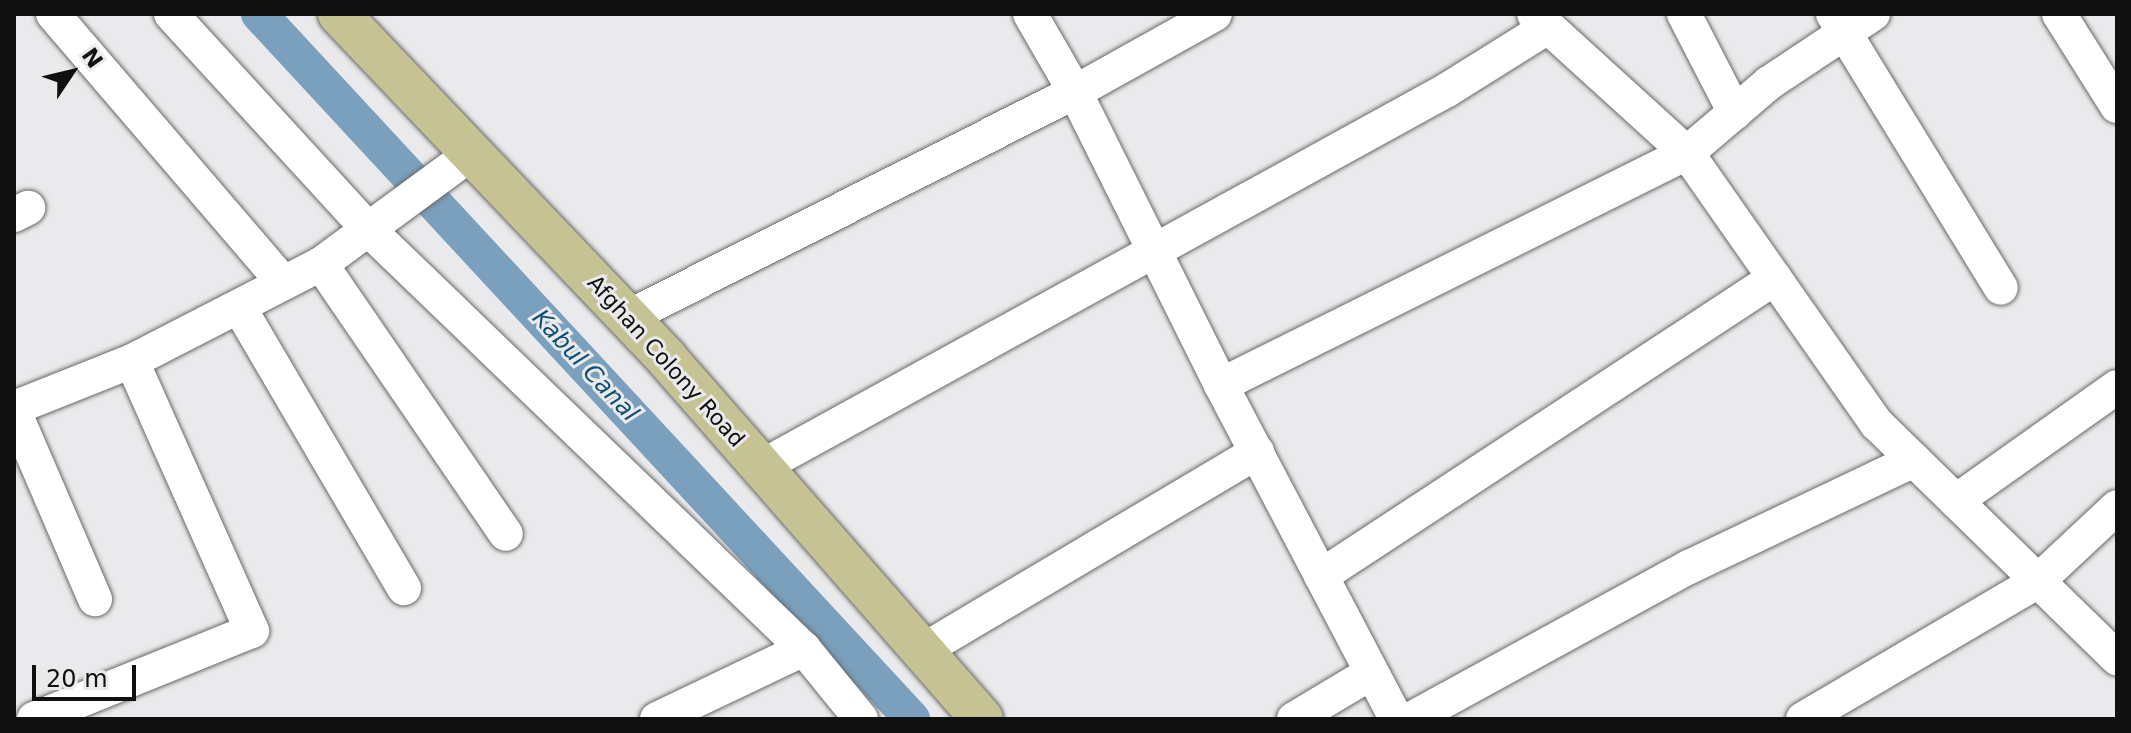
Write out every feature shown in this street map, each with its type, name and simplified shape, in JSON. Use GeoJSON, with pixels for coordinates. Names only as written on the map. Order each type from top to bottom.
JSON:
{"type":"FeatureCollection","features":[{"type":"Feature","properties":{"kind":"main road","name":"Afghan Colony Road"},"geometry":{"type":"LineString","coordinates":[[350,17],[463,161],[628,317],[982,719]]}},
{"type":"Feature","properties":{"kind":"street"},"geometry":{"type":"LineString","coordinates":[[53,14],[283,282]]}},
{"type":"Feature","properties":{"kind":"street"},"geometry":{"type":"LineString","coordinates":[[171,14],[375,224],[804,649],[861,719]]}},
{"type":"Feature","properties":{"kind":"street"},"geometry":{"type":"LineString","coordinates":[[1030,14],[1075,92],[1221,385],[1396,719]]}},
{"type":"Feature","properties":{"kind":"street"},"geometry":{"type":"LineString","coordinates":[[628,317],[1075,92],[1215,14]]}},
{"type":"Feature","properties":{"kind":"street"},"geometry":{"type":"LineString","coordinates":[[1684,14],[1735,113]]}},
{"type":"Feature","properties":{"kind":"street"},"geometry":{"type":"LineString","coordinates":[[1221,385],[1687,153],[1838,24],[1873,14]]}},
{"type":"Feature","properties":{"kind":"street"},"geometry":{"type":"LineString","coordinates":[[2059,14],[2117,106]]}},
{"type":"Feature","properties":{"kind":"street"},"geometry":{"type":"LineString","coordinates":[[761,467],[1447,90],[1541,20],[1687,153],[1876,423],[2117,658]]}},
{"type":"Feature","properties":{"kind":"street"},"geometry":{"type":"LineString","coordinates":[[1838,24],[2001,288]]}},
{"type":"Feature","properties":{"kind":"street"},"geometry":{"type":"LineString","coordinates":[[95,599],[14,410],[132,361],[321,264],[463,161]]}},
{"type":"Feature","properties":{"kind":"street"},"geometry":{"type":"LineString","coordinates":[[321,264],[506,534]]}},
{"type":"Feature","properties":{"kind":"street"},"geometry":{"type":"LineString","coordinates":[[1321,576],[1775,278]]}},
{"type":"Feature","properties":{"kind":"street"},"geometry":{"type":"LineString","coordinates":[[239,307],[404,588]]}},
{"type":"Feature","properties":{"kind":"street"},"geometry":{"type":"LineString","coordinates":[[34,719],[252,631],[132,361]]}},
{"type":"Feature","properties":{"kind":"street"},"geometry":{"type":"LineString","coordinates":[[1956,501],[2117,387]]}},
{"type":"Feature","properties":{"kind":"street"},"geometry":{"type":"LineString","coordinates":[[922,651],[1257,452]]}},
{"type":"Feature","properties":{"kind":"street"},"geometry":{"type":"LineString","coordinates":[[1411,719],[1689,567],[1914,460]]}},
{"type":"Feature","properties":{"kind":"street"},"geometry":{"type":"LineString","coordinates":[[1803,719],[2038,581],[2117,507]]}},
{"type":"Feature","properties":{"kind":"street"},"geometry":{"type":"LineString","coordinates":[[657,719],[804,649]]}},
{"type":"Feature","properties":{"kind":"street"},"geometry":{"type":"LineString","coordinates":[[1294,719],[1371,673]]}},
{"type":"Feature","properties":{"kind":"waterway","name":"Kabul Canal"},"geometry":{"type":"LineString","coordinates":[[259,14],[912,719]]}}]}
